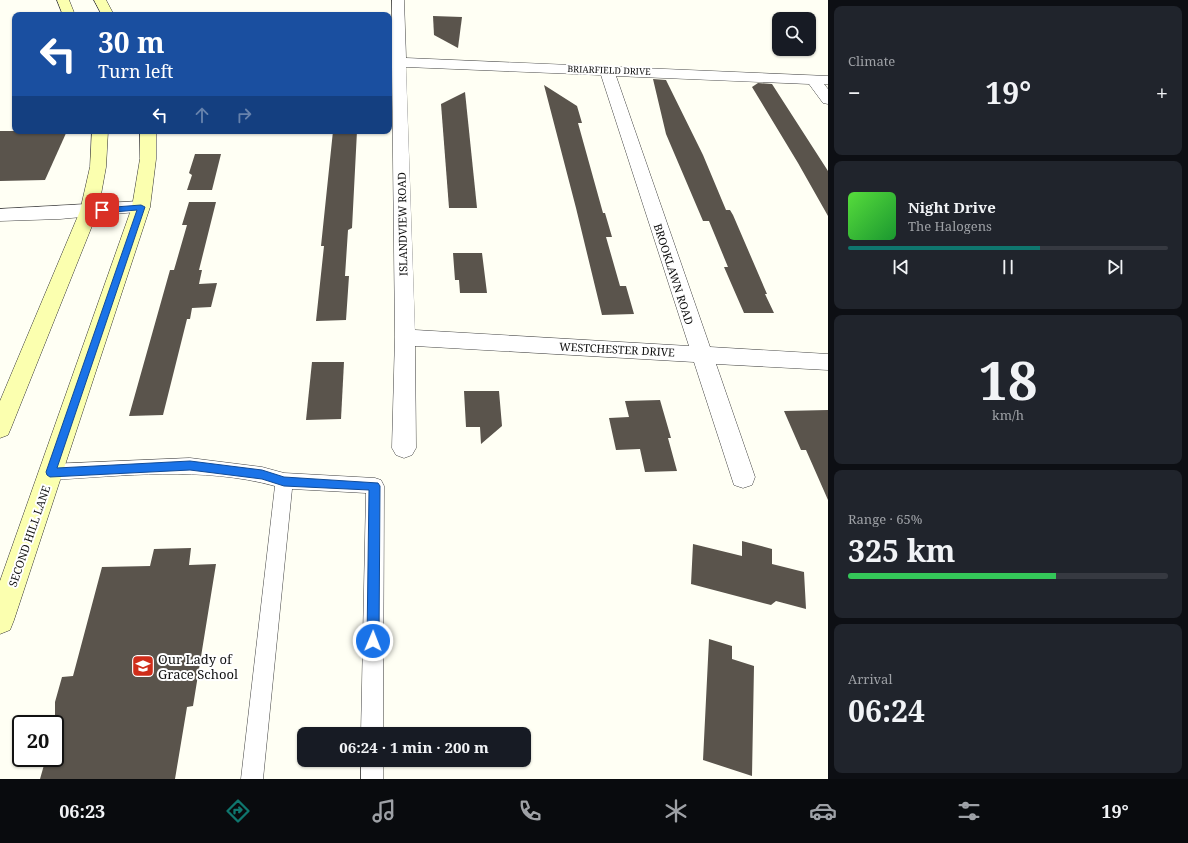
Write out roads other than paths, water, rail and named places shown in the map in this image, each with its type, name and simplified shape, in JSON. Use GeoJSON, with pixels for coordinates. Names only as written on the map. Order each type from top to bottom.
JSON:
{"type":"FeatureCollection","features":[{"type":"Feature","properties":{"kind":"street"},"geometry":{"type":"LineString","coordinates":[[63,0],[68,12]]}},
{"type":"Feature","properties":{"kind":"street"},"geometry":{"type":"LineString","coordinates":[[100,0],[106,12]]}},
{"type":"Feature","properties":{"kind":"street","name":"ISLANDVIEW ROAD"},"geometry":{"type":"LineString","coordinates":[[398,0],[394,62],[405,336],[404,448]]}},
{"type":"Feature","properties":{"kind":"street","name":"BRIARFIELD DRIVE"},"geometry":{"type":"LineString","coordinates":[[394,62],[821,80]]}},
{"type":"Feature","properties":{"kind":"street","name":"BROOKLAWN ROAD"},"geometry":{"type":"LineString","coordinates":[[607,70],[743,477]]}},
{"type":"Feature","properties":{"kind":"street"},"geometry":{"type":"LineString","coordinates":[[821,80],[828,100]]}},
{"type":"Feature","properties":{"kind":"street"},"geometry":{"type":"LineString","coordinates":[[0,428],[89,211],[98,167],[100,134]]}},
{"type":"Feature","properties":{"kind":"street","name":"SECOND HILL LANE"},"geometry":{"type":"LineString","coordinates":[[0,620],[141,207],[148,159],[148,134]]}},
{"type":"Feature","properties":{"kind":"street"},"geometry":{"type":"LineString","coordinates":[[0,215],[141,207]]}},
{"type":"Feature","properties":{"kind":"street","name":"WESTCHESTER DRIVE"},"geometry":{"type":"LineString","coordinates":[[405,336],[828,362]]}},
{"type":"Feature","properties":{"kind":"lane"},"geometry":{"type":"LineString","coordinates":[[50,472],[190,466],[262,475],[284,481],[374,486],[372,727]]}},
{"type":"Feature","properties":{"kind":"lane"},"geometry":{"type":"LineString","coordinates":[[252,779],[284,481]]}},
{"type":"Feature","properties":{"kind":"lane"},"geometry":{"type":"LineString","coordinates":[[372,767],[372,779]]}},
{"type":"Feature","properties":{"kind":"place","name":"Our Lady of Grace School"},"geometry":{"type":"Point","coordinates":[143,666]}}]}
